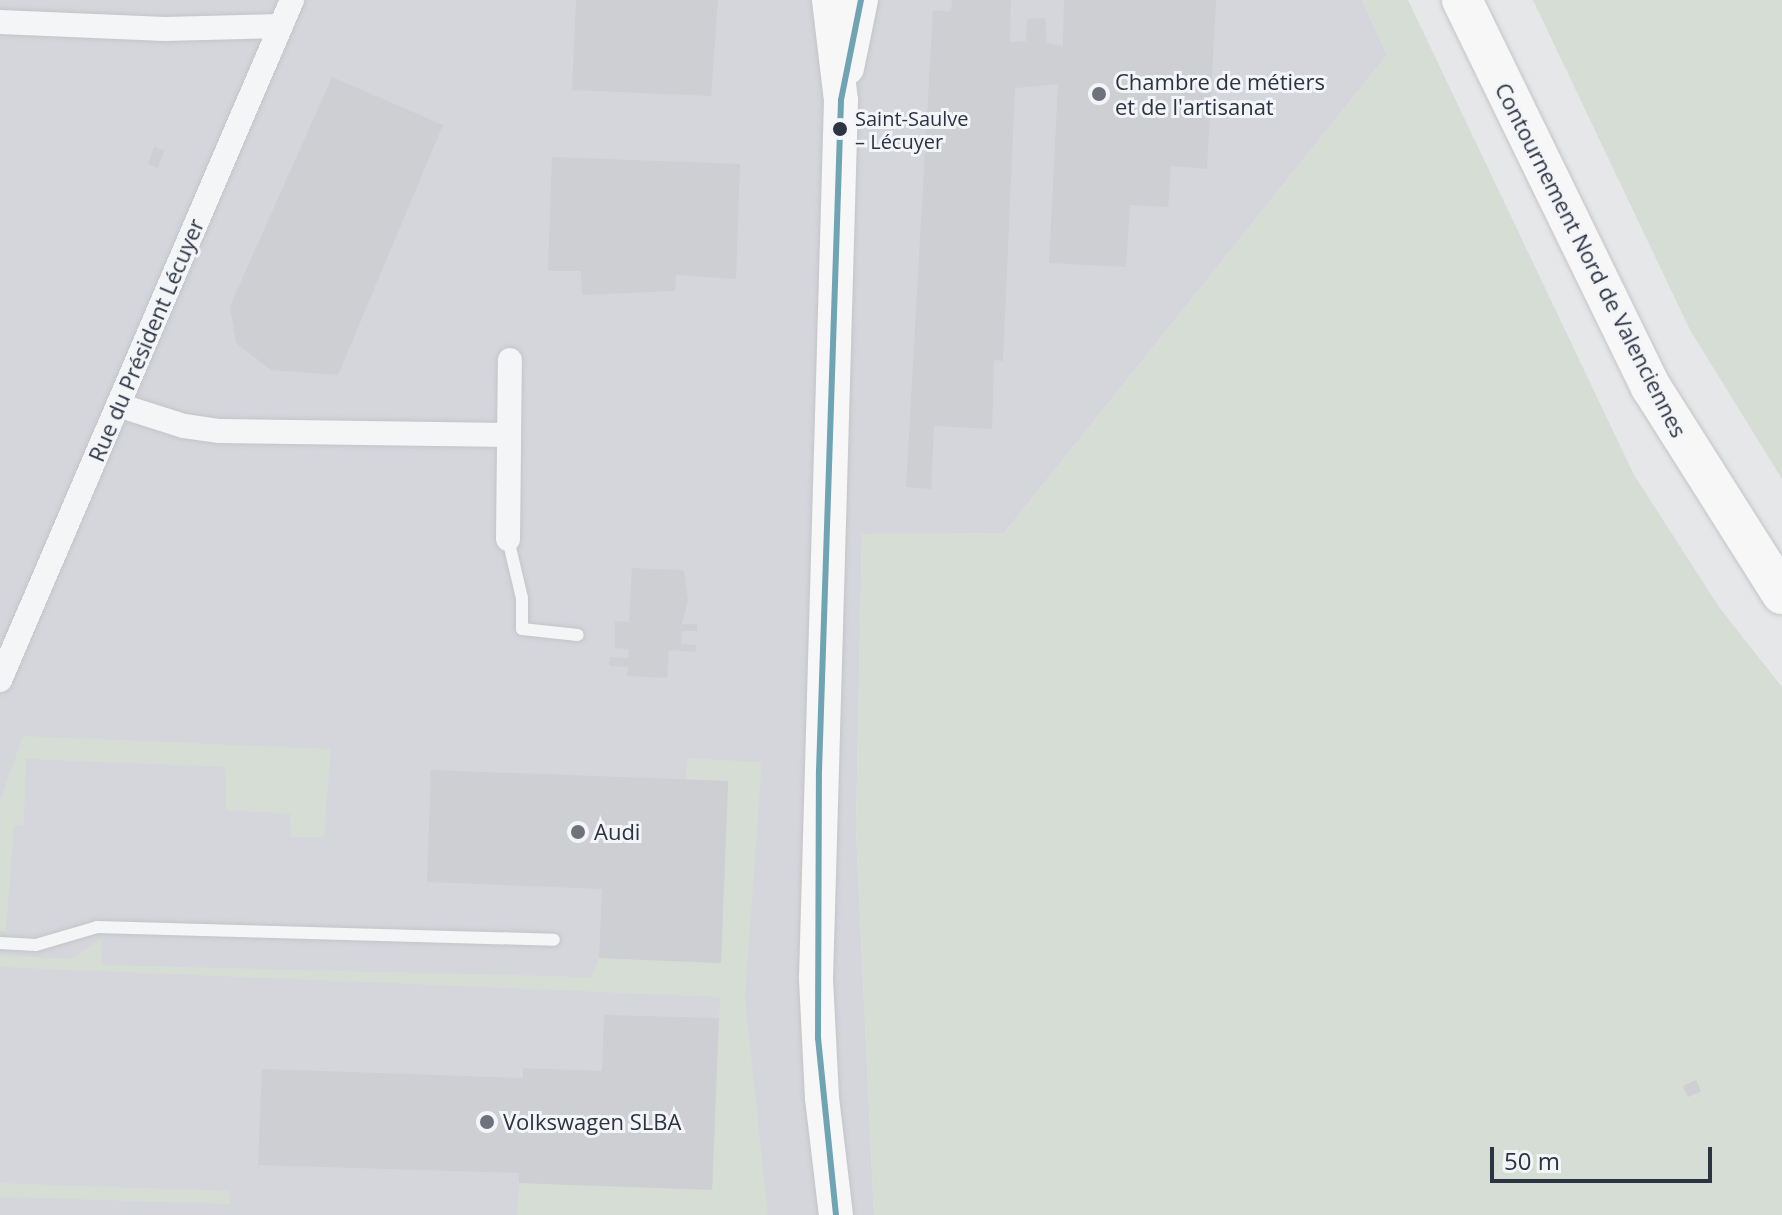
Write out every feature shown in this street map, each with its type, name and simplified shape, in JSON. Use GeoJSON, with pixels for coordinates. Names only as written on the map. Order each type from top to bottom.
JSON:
{"type":"FeatureCollection","features":[{"type":"Feature","properties":{"kind":"main road","name":"Contournement Nord de Valenciennes"},"geometry":{"type":"LineString","coordinates":[[1462,0],[1656,397],[1782,594]]}},
{"type":"Feature","properties":{"kind":"street","name":"Rue du Président Lécuyer"},"geometry":{"type":"LineString","coordinates":[[0,680],[292,0]]}},
{"type":"Feature","properties":{"kind":"street"},"geometry":{"type":"LineString","coordinates":[[829,0],[841,100],[816,941],[822,1098],[836,1215]]}},
{"type":"Feature","properties":{"kind":"street"},"geometry":{"type":"LineString","coordinates":[[841,100],[861,0]]}},
{"type":"Feature","properties":{"kind":"street"},"geometry":{"type":"LineString","coordinates":[[0,22],[165,29],[281,26]]}},
{"type":"Feature","properties":{"kind":"street"},"geometry":{"type":"LineString","coordinates":[[508,539],[510,360]]}},
{"type":"Feature","properties":{"kind":"street"},"geometry":{"type":"LineString","coordinates":[[118,405],[184,426],[220,431],[509,435]]}},
{"type":"Feature","properties":{"kind":"lane"},"geometry":{"type":"LineString","coordinates":[[508,539],[522,598],[522,629],[578,635]]}},
{"type":"Feature","properties":{"kind":"lane"},"geometry":{"type":"LineString","coordinates":[[0,943],[36,945],[97,927],[554,940]]}},
{"type":"Feature","properties":{"kind":"shaded area"},"geometry":{"type":"Polygon","coordinates":[[[0,0],[1362,0],[1387,55],[1004,533],[862,535],[856,829],[874,1215],[0,1215],[0,0]]]}},
{"type":"Feature","properties":{"kind":"shaded area"},"geometry":{"type":"Polygon","coordinates":[[[1362,0],[1408,0],[1634,475],[1719,607],[1782,687],[1782,1215],[874,1215],[856,829],[862,534],[1004,533],[1387,55],[1362,0]]]}},
{"type":"Feature","properties":{"kind":"shaded area"},"geometry":{"type":"Polygon","coordinates":[[[1533,0],[1782,0],[1782,479],[1690,330],[1533,0]]]}},
{"type":"Feature","properties":{"kind":"shaded area"},"geometry":{"type":"Polygon","coordinates":[[[23,736],[331,749],[324,837],[291,837],[290,814],[226,810],[225,767],[26,759],[24,825],[14,826],[6,931],[0,931],[0,801],[23,736]]]}},
{"type":"Feature","properties":{"kind":"shaded area"},"geometry":{"type":"Polygon","coordinates":[[[687,758],[762,762],[745,997],[768,1215],[517,1215],[519,1183],[712,1189],[720,997],[0,967],[0,955],[71,959],[101,939],[102,965],[591,977],[599,958],[721,963],[728,782],[686,779],[687,758]]]}},
{"type":"Feature","properties":{"kind":"shaded area"},"geometry":{"type":"Polygon","coordinates":[[[0,1183],[229,1191],[230,1204],[0,1197],[0,1183]]]}},
{"type":"Feature","properties":{"kind":"building"},"geometry":{"type":"Polygon","coordinates":[[[576,0],[718,0],[711,96],[572,90],[576,0]]]}},
{"type":"Feature","properties":{"kind":"building"},"geometry":{"type":"Polygon","coordinates":[[[952,0],[1011,0],[1010,42],[1026,41],[1027,19],[1045,18],[1047,43],[1063,46],[1064,0],[1216,0],[1207,169],[1171,166],[1168,207],[1130,205],[1126,267],[1049,263],[1058,84],[1015,88],[1003,361],[994,360],[992,429],[934,426],[931,489],[906,487],[933,10],[951,12],[952,0]]]}},
{"type":"Feature","properties":{"kind":"building"},"geometry":{"type":"Polygon","coordinates":[[[332,77],[443,125],[338,375],[271,370],[236,343],[230,306],[332,77]]]}},
{"type":"Feature","properties":{"kind":"building"},"geometry":{"type":"Polygon","coordinates":[[[154,147],[164,151],[158,168],[148,164],[154,147]]]}},
{"type":"Feature","properties":{"kind":"building"},"geometry":{"type":"Polygon","coordinates":[[[552,157],[740,164],[736,279],[676,275],[675,291],[582,295],[581,271],[548,271],[552,157]]]}},
{"type":"Feature","properties":{"kind":"building"},"geometry":{"type":"Polygon","coordinates":[[[632,568],[683,570],[685,575],[688,600],[682,624],[697,624],[697,631],[682,631],[681,644],[696,645],[696,652],[669,650],[667,678],[627,676],[628,667],[609,666],[610,657],[628,658],[629,649],[615,648],[615,621],[629,622],[632,568]]]}},
{"type":"Feature","properties":{"kind":"building","name":"Audi"},"geometry":{"type":"Polygon","coordinates":[[[431,770],[728,781],[721,963],[599,958],[602,889],[427,882],[431,770]]]}},
{"type":"Feature","properties":{"kind":"building","name":"Volkswagen SLBA"},"geometry":{"type":"Polygon","coordinates":[[[604,1015],[719,1018],[712,1190],[519,1183],[519,1173],[258,1165],[262,1069],[523,1078],[523,1068],[602,1071],[604,1015]]]}},
{"type":"Feature","properties":{"kind":"building"},"geometry":{"type":"Polygon","coordinates":[[[1696,1080],[1701,1091],[1688,1097],[1683,1086],[1696,1080]]]}},
{"type":"Feature","properties":{"kind":"transit line"},"geometry":{"type":"LineString","coordinates":[[836,1215],[818,1038],[819,771],[841,100],[861,0]]}},
{"type":"Feature","properties":{"kind":"place","name":"Chambre de métiers et de l'artisanat"},"geometry":{"type":"Point","coordinates":[1099,94]}},
{"type":"Feature","properties":{"kind":"place","name":"Saint-Saulve – Lécuyer"},"geometry":{"type":"Point","coordinates":[840,129]}},
{"type":"Feature","properties":{"kind":"place","name":"Audi"},"geometry":{"type":"Point","coordinates":[578,832]}},
{"type":"Feature","properties":{"kind":"place","name":"Volkswagen SLBA"},"geometry":{"type":"Point","coordinates":[487,1122]}}]}
